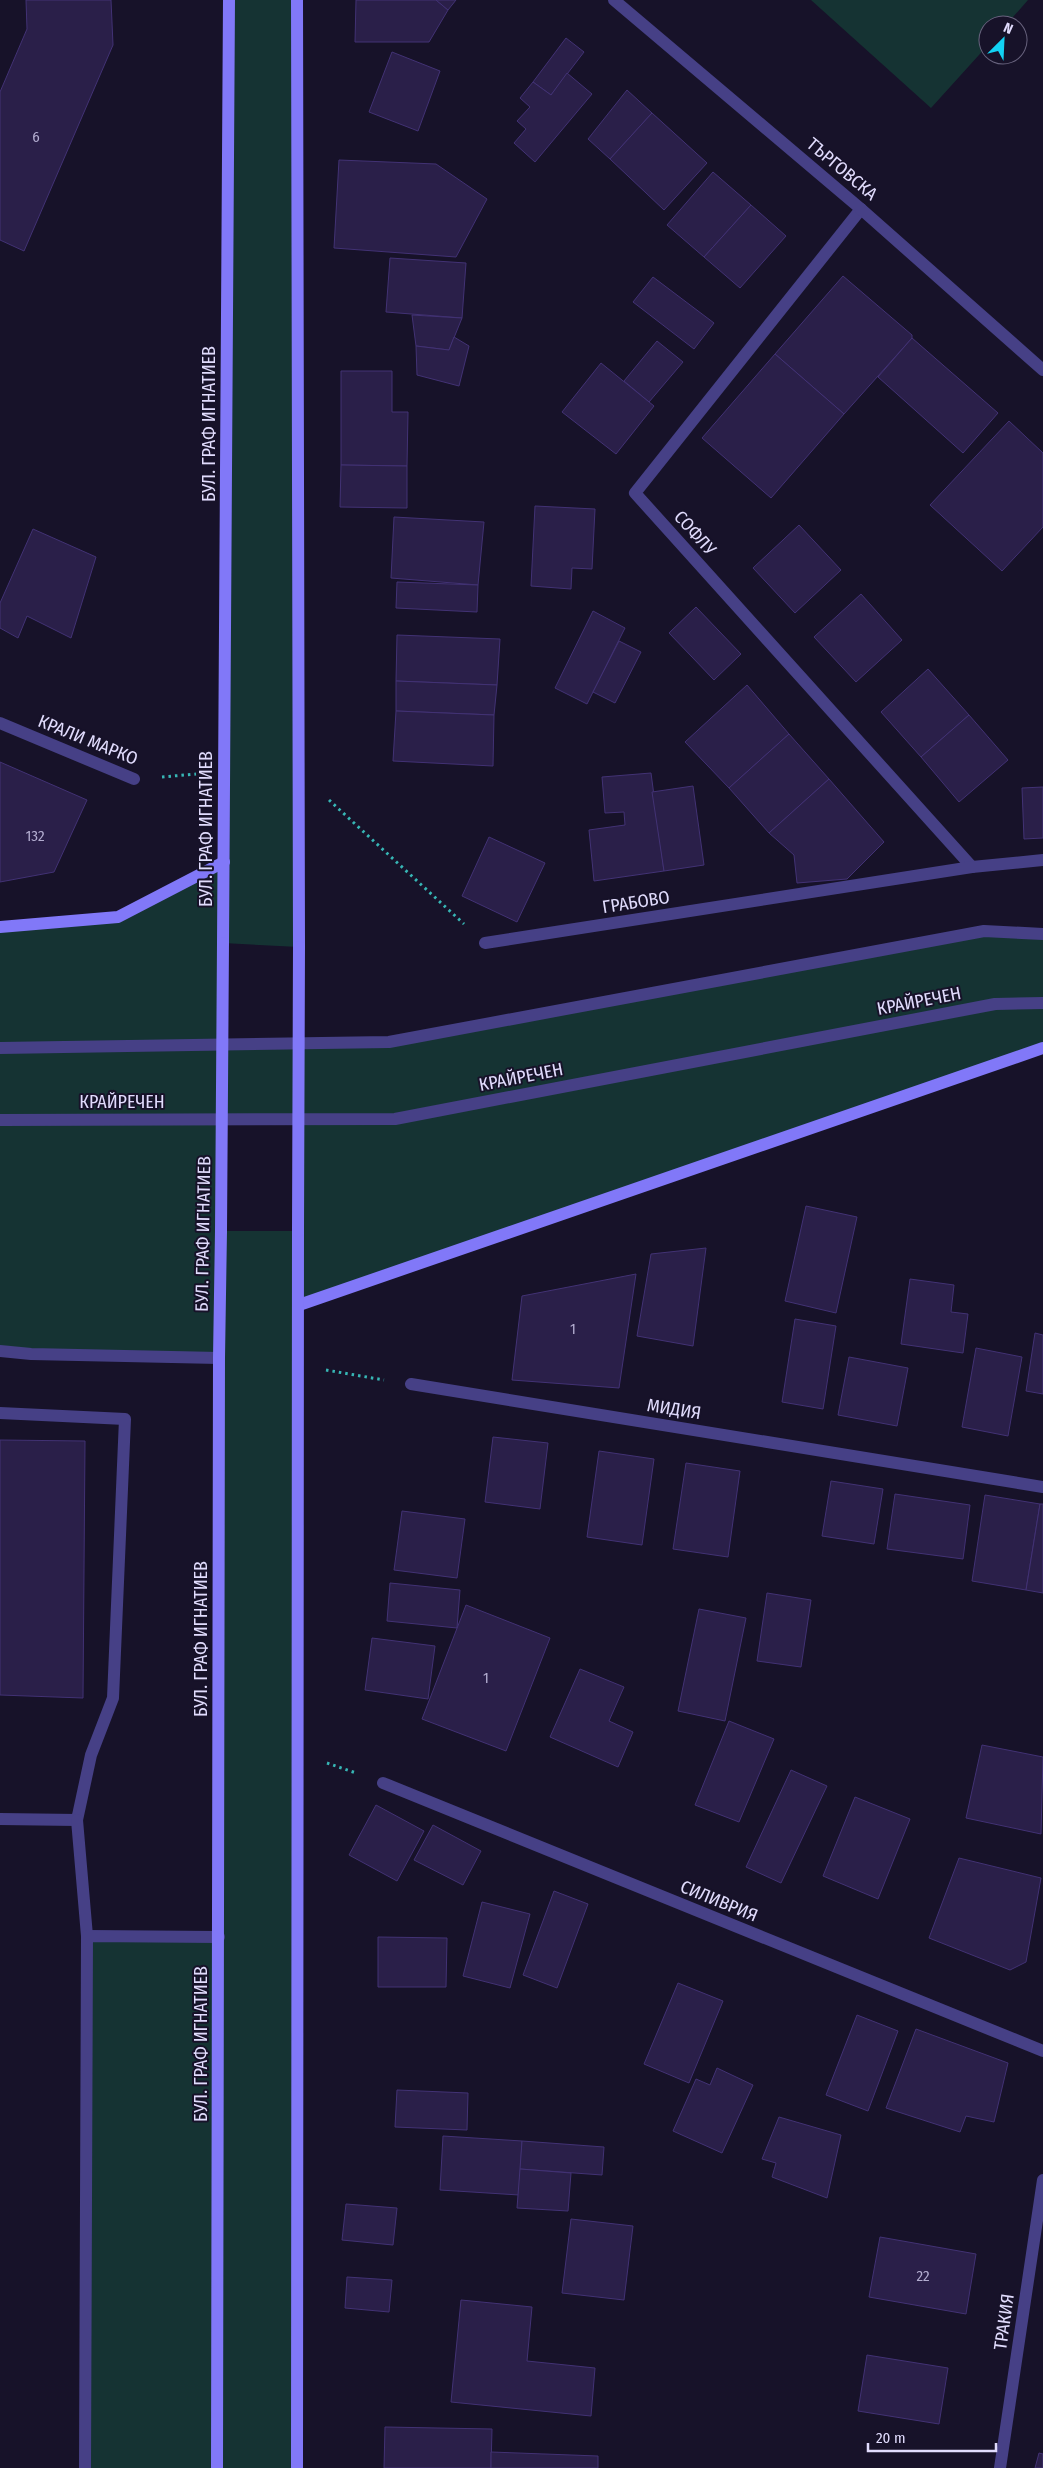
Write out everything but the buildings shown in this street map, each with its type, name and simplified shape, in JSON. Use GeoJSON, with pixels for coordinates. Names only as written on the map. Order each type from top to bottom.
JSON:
{"type":"FeatureCollection","features":[{"type":"Feature","properties":{"kind":"main road","name":"БУЛ. ГРАФ ИГНАТИЕВ"},"geometry":{"type":"LineString","coordinates":[[217,2468],[219,1358],[229,0]]}},
{"type":"Feature","properties":{"kind":"main road"},"geometry":{"type":"LineString","coordinates":[[297,0],[299,948],[298,2468]]}},
{"type":"Feature","properties":{"kind":"main road"},"geometry":{"type":"LineString","coordinates":[[0,927],[118,917],[224,862]]}},
{"type":"Feature","properties":{"kind":"main road"},"geometry":{"type":"LineString","coordinates":[[299,1305],[1043,1048]]}},
{"type":"Feature","properties":{"kind":"street","name":"ТЪРГОВСКА"},"geometry":{"type":"LineString","coordinates":[[614,0],[861,208],[1043,370]]}},
{"type":"Feature","properties":{"kind":"street","name":"СОФЛУ"},"geometry":{"type":"LineString","coordinates":[[861,208],[635,493],[972,867]]}},
{"type":"Feature","properties":{"kind":"street","name":"КРАЛИ МАРКО"},"geometry":{"type":"LineString","coordinates":[[0,723],[134,779]]}},
{"type":"Feature","properties":{"kind":"street","name":"ГРАБОВО"},"geometry":{"type":"LineString","coordinates":[[485,943],[972,867],[1043,860]]}},
{"type":"Feature","properties":{"kind":"street"},"geometry":{"type":"LineString","coordinates":[[0,1048],[389,1042],[984,931],[1043,934]]}},
{"type":"Feature","properties":{"kind":"street","name":"КРАЙРЕЧЕН"},"geometry":{"type":"LineString","coordinates":[[0,1120],[395,1118],[995,1004],[1043,1003]]}},
{"type":"Feature","properties":{"kind":"street"},"geometry":{"type":"LineString","coordinates":[[0,1351],[31,1354],[219,1358]]}},
{"type":"Feature","properties":{"kind":"street","name":"МИДИЯ"},"geometry":{"type":"LineString","coordinates":[[411,1384],[1043,1487]]}},
{"type":"Feature","properties":{"kind":"street"},"geometry":{"type":"LineString","coordinates":[[0,1413],[125,1419],[113,1698],[91,1755],[77,1820],[87,1936],[85,2468]]}},
{"type":"Feature","properties":{"kind":"street","name":"СИЛИВРИЯ"},"geometry":{"type":"LineString","coordinates":[[383,1783],[1043,2051]]}},
{"type":"Feature","properties":{"kind":"street"},"geometry":{"type":"LineString","coordinates":[[0,1819],[77,1820]]}},
{"type":"Feature","properties":{"kind":"street"},"geometry":{"type":"LineString","coordinates":[[87,1936],[218,1937]]}},
{"type":"Feature","properties":{"kind":"street","name":"ТРАКИЯ"},"geometry":{"type":"LineString","coordinates":[[1000,2468],[1043,2180]]}},
{"type":"Feature","properties":{"kind":"path","name":"КРАЛИ МАРКО"},"geometry":{"type":"LineString","coordinates":[[134,779],[224,771]]}},
{"type":"Feature","properties":{"kind":"path"},"geometry":{"type":"LineString","coordinates":[[298,772],[485,943]]}},
{"type":"Feature","properties":{"kind":"path"},"geometry":{"type":"LineString","coordinates":[[299,1366],[411,1384]]}},
{"type":"Feature","properties":{"kind":"path"},"geometry":{"type":"LineString","coordinates":[[298,1752],[383,1783]]}},
{"type":"Feature","properties":{"kind":"green space"},"geometry":{"type":"Polygon","coordinates":[[[229,0],[297,0],[299,947],[223,943],[222,1044],[389,1042],[984,931],[1043,934],[1043,1048],[299,1305],[297,2468],[85,2468],[87,1936],[218,1937],[219,1358],[0,1351],[0,927],[118,917],[223,862],[229,0]],[[222,1122],[221,1231],[298,1231],[299,1123],[222,1122]]]}},
{"type":"Feature","properties":{"kind":"green space"},"geometry":{"type":"Polygon","coordinates":[[[811,0],[1028,0],[1015,15],[978,15],[978,56],[931,108],[811,0]]]}}]}
